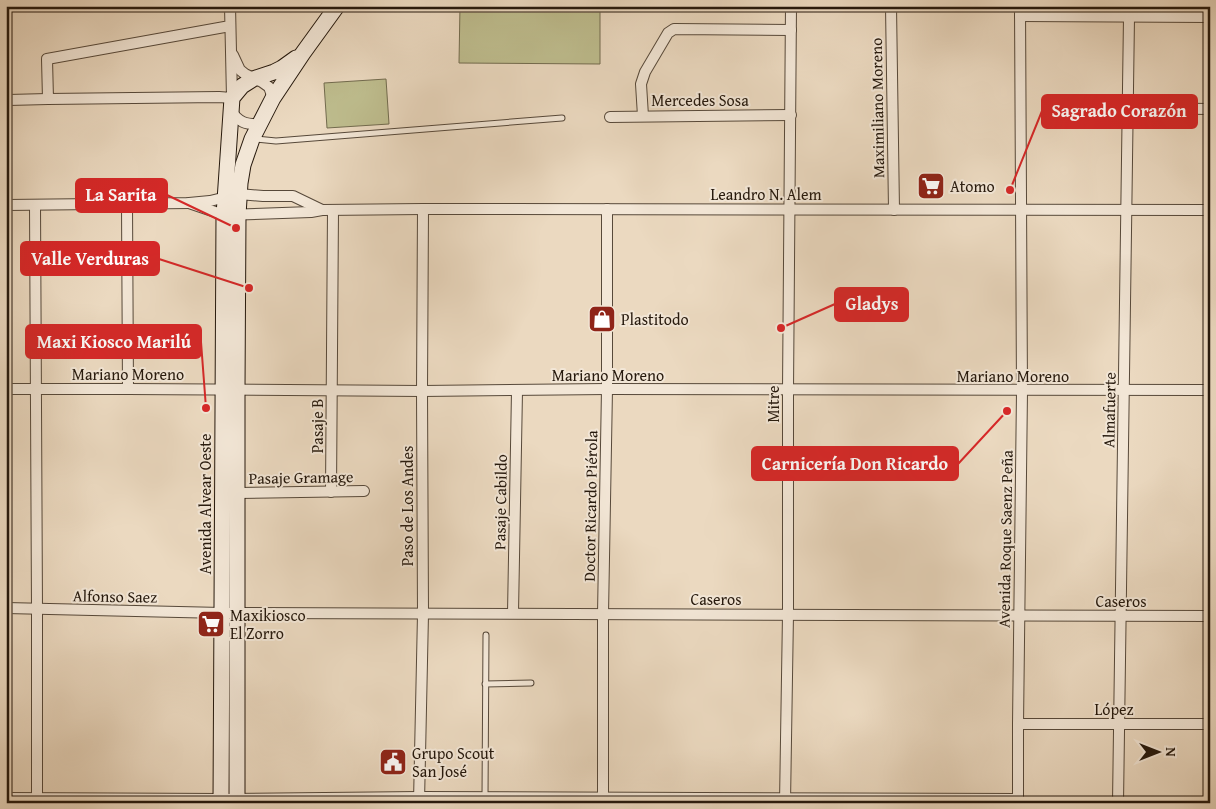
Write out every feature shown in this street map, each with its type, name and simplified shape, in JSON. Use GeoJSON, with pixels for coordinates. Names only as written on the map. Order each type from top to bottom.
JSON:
{"type":"FeatureCollection","features":[{"type":"Feature","properties":{"kind":"main road","name":"Avenida Alvear Oeste"},"geometry":{"type":"LineString","coordinates":[[232,196],[252,139],[273,98],[337,6]]}},
{"type":"Feature","properties":{"kind":"main road"},"geometry":{"type":"LineString","coordinates":[[231,104],[242,86],[253,79],[282,68],[303,53]]}},
{"type":"Feature","properties":{"kind":"main road","name":"Avenida Alvear Oeste"},"geometry":{"type":"LineString","coordinates":[[221,801],[222,613],[230,390],[231,104]]}},
{"type":"Feature","properties":{"kind":"main road","name":"Avenida Alvear Oeste"},"geometry":{"type":"LineString","coordinates":[[230,390],[238,492],[237,801]]}},
{"type":"Feature","properties":{"kind":"street"},"geometry":{"type":"LineString","coordinates":[[230,6],[231,104],[236,118],[250,124],[260,124]]}},
{"type":"Feature","properties":{"kind":"street","name":"Mitre"},"geometry":{"type":"LineString","coordinates":[[784,801],[788,614],[791,6]]}},
{"type":"Feature","properties":{"kind":"street","name":"Maximiliano Moreno"},"geometry":{"type":"LineString","coordinates":[[891,6],[894,210]]}},
{"type":"Feature","properties":{"kind":"street"},"geometry":{"type":"LineString","coordinates":[[1020,11],[1129,17],[1210,17]]}},
{"type":"Feature","properties":{"kind":"street","name":"Avenida Roque Saenz Peña"},"geometry":{"type":"LineString","coordinates":[[1018,801],[1022,391],[1020,11]]}},
{"type":"Feature","properties":{"kind":"street","name":"Almafuerte"},"geometry":{"type":"LineString","coordinates":[[1118,803],[1129,17]]}},
{"type":"Feature","properties":{"kind":"street"},"geometry":{"type":"LineString","coordinates":[[48,99],[47,59],[230,26]]}},
{"type":"Feature","properties":{"kind":"street"},"geometry":{"type":"LineString","coordinates":[[643,116],[641,84],[645,72],[668,33],[674,29],[791,30]]}},
{"type":"Feature","properties":{"kind":"street"},"geometry":{"type":"LineString","coordinates":[[230,47],[240,70],[269,87],[273,98]]}},
{"type":"Feature","properties":{"kind":"street"},"geometry":{"type":"LineString","coordinates":[[8,100],[219,97],[231,104]]}},
{"type":"Feature","properties":{"kind":"street"},"geometry":{"type":"LineString","coordinates":[[1128,108],[1210,109]]}},
{"type":"Feature","properties":{"kind":"street","name":"Mercedes Sosa"},"geometry":{"type":"LineString","coordinates":[[610,117],[791,115]]}},
{"type":"Feature","properties":{"kind":"street","name":"Leandro N. Alem"},"geometry":{"type":"LineString","coordinates":[[6,205],[189,203],[232,196],[293,196],[327,210]]}},
{"type":"Feature","properties":{"kind":"street","name":"Leandro N. Alem"},"geometry":{"type":"LineString","coordinates":[[189,203],[231,215],[327,210],[423,209],[1210,210]]}},
{"type":"Feature","properties":{"kind":"street"},"geometry":{"type":"LineString","coordinates":[[127,204],[128,389]]}},
{"type":"Feature","properties":{"kind":"street"},"geometry":{"type":"LineString","coordinates":[[34,205],[37,800]]}},
{"type":"Feature","properties":{"kind":"street","name":"Paso de Los Andes"},"geometry":{"type":"LineString","coordinates":[[419,800],[423,614],[423,209]]}},
{"type":"Feature","properties":{"kind":"street","name":"Doctor Ricardo Piérola"},"geometry":{"type":"LineString","coordinates":[[603,800],[607,209]]}},
{"type":"Feature","properties":{"kind":"street","name":"Pasaje B"},"geometry":{"type":"LineString","coordinates":[[327,210],[332,391],[331,492]]}},
{"type":"Feature","properties":{"kind":"street","name":"Mariano Moreno"},"geometry":{"type":"LineString","coordinates":[[6,389],[332,391],[1210,390]]}},
{"type":"Feature","properties":{"kind":"street","name":"Pasaje Cabildo"},"geometry":{"type":"LineString","coordinates":[[513,613],[518,391]]}},
{"type":"Feature","properties":{"kind":"street","name":"Pasaje Gramage"},"geometry":{"type":"LineString","coordinates":[[238,492],[364,491]]}},
{"type":"Feature","properties":{"kind":"street","name":"Alfonso Saez"},"geometry":{"type":"LineString","coordinates":[[6,608],[222,613]]}},
{"type":"Feature","properties":{"kind":"street","name":"Caseros"},"geometry":{"type":"LineString","coordinates":[[222,613],[1210,616]]}},
{"type":"Feature","properties":{"kind":"street","name":"López"},"geometry":{"type":"LineString","coordinates":[[1018,724],[1210,724]]}},
{"type":"Feature","properties":{"kind":"street"},"geometry":{"type":"LineString","coordinates":[[6,798],[37,800],[237,801],[419,800],[485,797],[603,800],[1018,801]]}},
{"type":"Feature","properties":{"kind":"lane"},"geometry":{"type":"LineString","coordinates":[[252,139],[276,141],[562,118]]}},
{"type":"Feature","properties":{"kind":"lane"},"geometry":{"type":"LineString","coordinates":[[485,797],[486,635]]}},
{"type":"Feature","properties":{"kind":"lane"},"geometry":{"type":"LineString","coordinates":[[486,684],[531,683]]}},
{"type":"Feature","properties":{"kind":"shaded area"},"geometry":{"type":"Polygon","coordinates":[[[460,6],[600,6],[600,64],[459,63],[460,6]]]}},
{"type":"Feature","properties":{"kind":"shaded area"},"geometry":{"type":"Polygon","coordinates":[[[386,79],[389,124],[327,128],[324,83],[386,79]]]}},
{"type":"Feature","properties":{"kind":"place","name":"Atomo"},"geometry":{"type":"Point","coordinates":[931,186]}},
{"type":"Feature","properties":{"kind":"place","name":"Sagrado Corazón"},"geometry":{"type":"Point","coordinates":[1010,190]}},
{"type":"Feature","properties":{"kind":"place","name":"La Sarita"},"geometry":{"type":"Point","coordinates":[236,228]}},
{"type":"Feature","properties":{"kind":"place","name":"Valle Verduras"},"geometry":{"type":"Point","coordinates":[249,288]}},
{"type":"Feature","properties":{"kind":"place","name":"Plastitodo"},"geometry":{"type":"Point","coordinates":[602,319]}},
{"type":"Feature","properties":{"kind":"place","name":"Gladys"},"geometry":{"type":"Point","coordinates":[781,328]}},
{"type":"Feature","properties":{"kind":"place","name":"Maxi Kiosco Marilú"},"geometry":{"type":"Point","coordinates":[206,408]}},
{"type":"Feature","properties":{"kind":"place","name":"Carnicería Don Ricardo"},"geometry":{"type":"Point","coordinates":[1007,411]}},
{"type":"Feature","properties":{"kind":"place","name":"Maxikiosco El Zorro"},"geometry":{"type":"Point","coordinates":[211,624]}},
{"type":"Feature","properties":{"kind":"place","name":"Grupo Scout San José"},"geometry":{"type":"Point","coordinates":[393,762]}}]}
